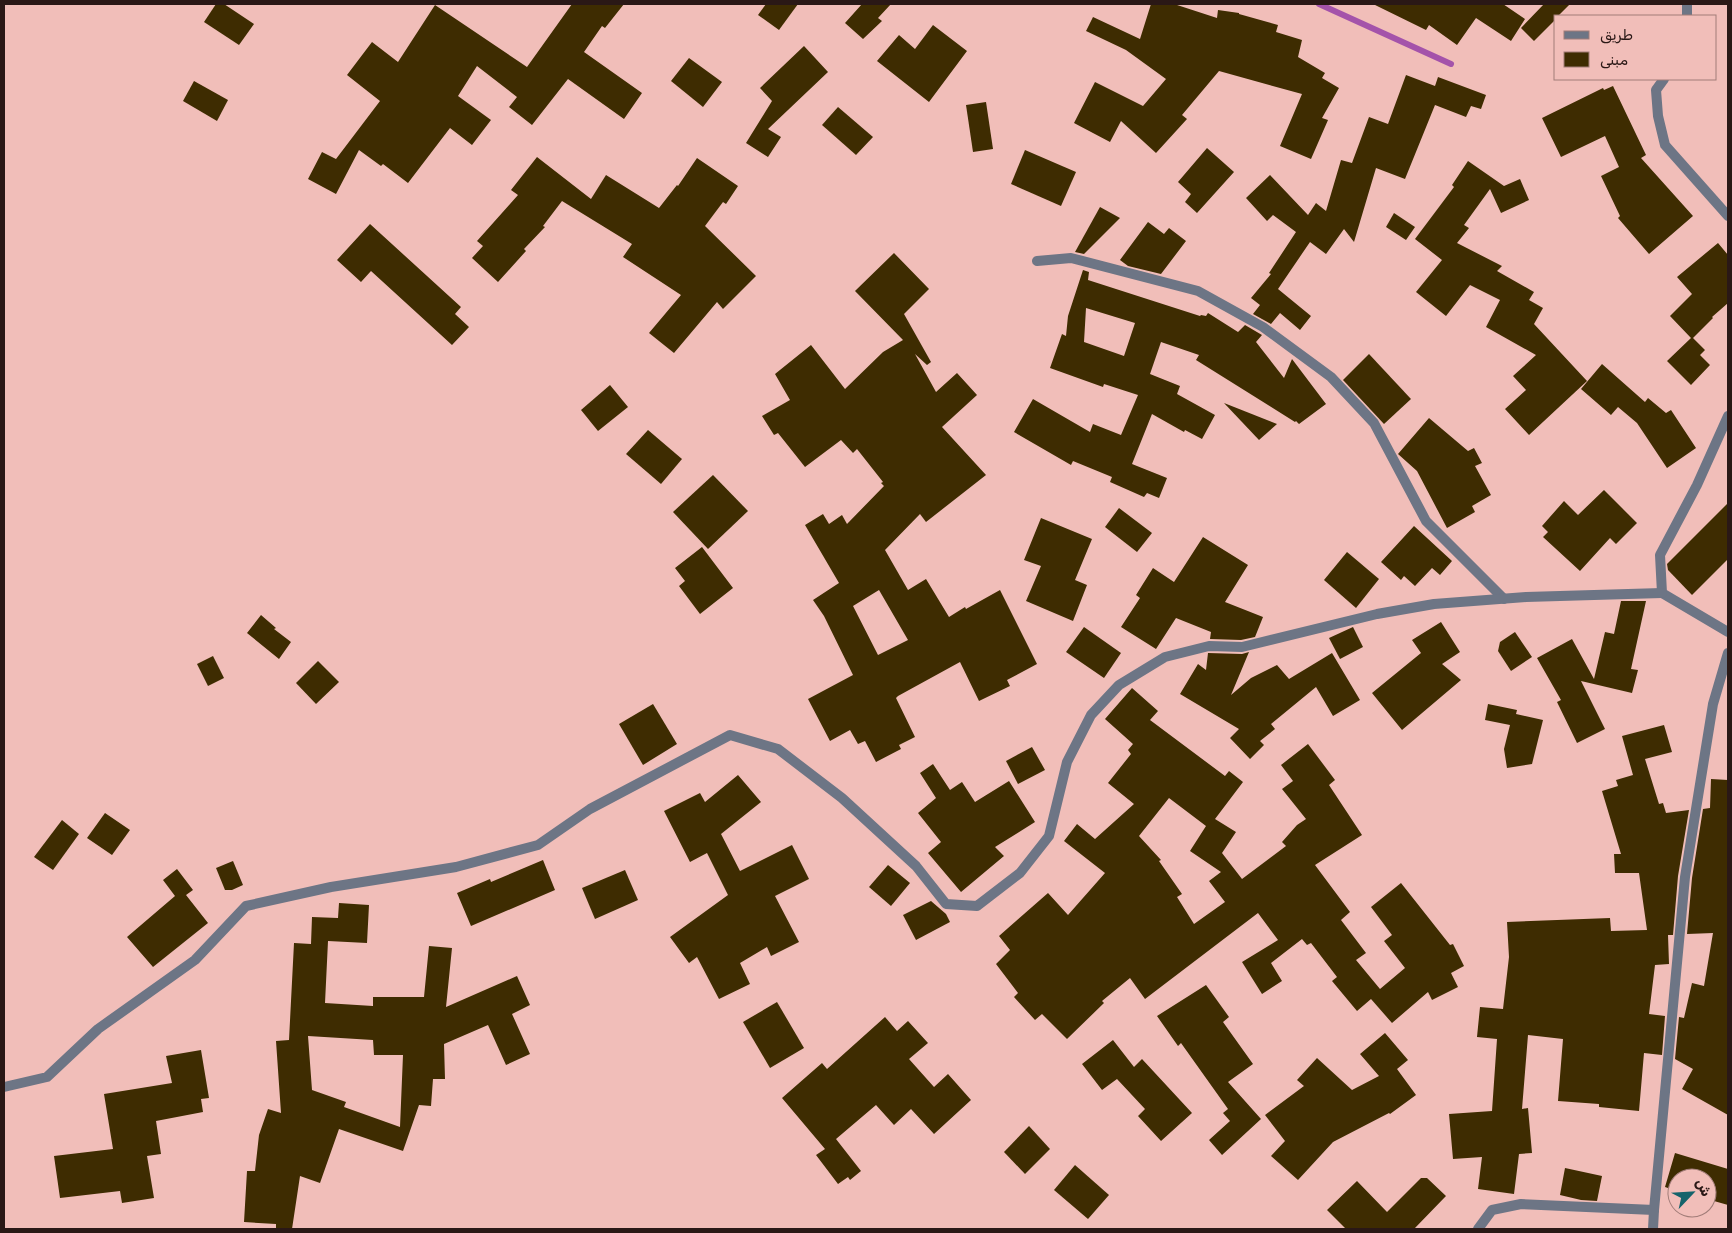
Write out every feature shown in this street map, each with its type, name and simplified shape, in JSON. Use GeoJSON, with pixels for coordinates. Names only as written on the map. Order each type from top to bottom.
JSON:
{"type":"FeatureCollection","features":[{"type":"Feature","properties":{"kind":"street"},"geometry":{"type":"LineString","coordinates":[[1663,80],[1656,90],[1658,116],[1665,145],[1728,216]]}},
{"type":"Feature","properties":{"kind":"street"},"geometry":{"type":"LineString","coordinates":[[1037,261],[1071,258],[1198,291],[1263,327],[1332,377],[1374,423],[1426,521],[1504,599]]}},
{"type":"Feature","properties":{"kind":"street"},"geometry":{"type":"LineString","coordinates":[[1662,593],[1660,555],[1696,485],[1728,416]]}},
{"type":"Feature","properties":{"kind":"street"},"geometry":{"type":"LineString","coordinates":[[4,1087],[47,1077],[98,1030],[196,960],[246,906],[332,887],[456,867],[538,845],[590,809],[730,736],[778,749],[842,798],[876,829],[916,866],[946,904],[977,906],[1020,872],[1049,836],[1067,762],[1091,715],[1119,685],[1165,657],[1208,646],[1242,648],[1377,614],[1434,604],[1504,599],[1662,593],[1728,632]]}},
{"type":"Feature","properties":{"kind":"street"},"geometry":{"type":"LineString","coordinates":[[1653,1229],[1685,877],[1713,704],[1728,653]]}},
{"type":"Feature","properties":{"kind":"street"},"geometry":{"type":"LineString","coordinates":[[1478,1229],[1492,1210],[1521,1204],[1654,1210]]}},
{"type":"Feature","properties":{"kind":"building"},"geometry":{"type":"Polygon","coordinates":[[[216,4],[224,4],[254,24],[239,45],[204,22],[216,4]]]}},
{"type":"Feature","properties":{"kind":"building"},"geometry":{"type":"Polygon","coordinates":[[[572,4],[624,4],[605,28],[602,26],[584,52],[642,93],[624,119],[568,79],[532,125],[509,107],[517,97],[477,66],[458,96],[491,120],[472,145],[450,128],[408,183],[383,164],[381,166],[359,150],[336,194],[308,179],[322,152],[336,159],[380,101],[347,75],[372,42],[398,62],[435,5],[527,67],[572,4]]]}},
{"type":"Feature","properties":{"kind":"building"},"geometry":{"type":"Polygon","coordinates":[[[766,4],[798,4],[779,30],[758,15],[766,4]]]}},
{"type":"Feature","properties":{"kind":"building"},"geometry":{"type":"Polygon","coordinates":[[[862,4],[891,4],[878,18],[882,21],[863,39],[845,23],[862,4]]]}},
{"type":"Feature","properties":{"kind":"building"},"geometry":{"type":"Polygon","coordinates":[[[1151,4],[1174,4],[1217,18],[1218,10],[1239,13],[1278,25],[1276,32],[1302,40],[1298,57],[1325,73],[1322,78],[1339,88],[1322,118],[1328,120],[1311,159],[1280,146],[1302,94],[1219,71],[1182,115],[1187,119],[1156,153],[1121,121],[1110,142],[1074,123],[1095,82],[1143,106],[1166,79],[1126,50],[1086,31],[1093,17],[1140,39],[1151,4]]]}},
{"type":"Feature","properties":{"kind":"building"},"geometry":{"type":"Polygon","coordinates":[[[1373,4],[1503,4],[1525,19],[1511,41],[1476,18],[1457,45],[1429,25],[1426,30],[1373,4]]]}},
{"type":"Feature","properties":{"kind":"building"},"geometry":{"type":"Polygon","coordinates":[[[1544,4],[1570,4],[1559,15],[1554,15],[1554,21],[1534,41],[1521,28],[1544,4]]]}},
{"type":"Feature","properties":{"kind":"building"},"geometry":{"type":"Polygon","coordinates":[[[933,25],[967,51],[929,102],[877,61],[899,35],[915,49],[933,25]]]}},
{"type":"Feature","properties":{"kind":"building"},"geometry":{"type":"Polygon","coordinates":[[[804,46],[828,72],[768,129],[781,137],[768,157],[746,143],[772,101],[760,88],[804,46]]]}},
{"type":"Feature","properties":{"kind":"building"},"geometry":{"type":"Polygon","coordinates":[[[689,58],[722,82],[703,107],[671,81],[689,58]]]}},
{"type":"Feature","properties":{"kind":"building"},"geometry":{"type":"Polygon","coordinates":[[[1406,75],[1435,86],[1438,77],[1486,95],[1481,109],[1471,106],[1466,117],[1435,105],[1405,179],[1376,168],[1354,242],[1344,229],[1326,254],[1310,242],[1278,289],[1311,316],[1300,330],[1280,313],[1271,324],[1253,314],[1260,305],[1251,298],[1271,274],[1269,273],[1296,232],[1273,215],[1267,221],[1246,198],[1270,175],[1308,215],[1316,203],[1326,211],[1341,160],[1352,163],[1369,117],[1388,124],[1406,75]]]}},
{"type":"Feature","properties":{"kind":"building"},"geometry":{"type":"Polygon","coordinates":[[[194,81],[228,100],[217,121],[183,101],[194,81]]]}},
{"type":"Feature","properties":{"kind":"building"},"geometry":{"type":"Polygon","coordinates":[[[1613,86],[1646,155],[1641,158],[1693,216],[1649,254],[1618,218],[1620,216],[1601,176],[1619,167],[1605,136],[1561,157],[1542,118],[1603,88],[1604,90],[1613,86]]]}},
{"type":"Feature","properties":{"kind":"building"},"geometry":{"type":"Polygon","coordinates":[[[986,102],[993,149],[973,152],[966,105],[986,102]]]}},
{"type":"Feature","properties":{"kind":"building"},"geometry":{"type":"Polygon","coordinates":[[[838,107],[873,137],[856,155],[822,125],[838,107]]]}},
{"type":"Feature","properties":{"kind":"building"},"geometry":{"type":"Polygon","coordinates":[[[1207,148],[1234,172],[1197,213],[1185,202],[1191,194],[1178,182],[1207,148]]]}},
{"type":"Feature","properties":{"kind":"building"},"geometry":{"type":"Polygon","coordinates":[[[1025,150],[1076,172],[1061,206],[1011,184],[1025,150]]]}},
{"type":"Feature","properties":{"kind":"building"},"geometry":{"type":"Polygon","coordinates":[[[537,157],[591,199],[606,175],[659,208],[678,186],[697,158],[738,186],[726,204],[723,202],[705,226],[756,276],[723,309],[717,302],[674,353],[649,333],[681,295],[623,257],[632,244],[562,201],[543,226],[545,227],[524,249],[526,251],[498,282],[472,258],[483,246],[477,241],[518,195],[511,190],[537,157]]]}},
{"type":"Feature","properties":{"kind":"building"},"geometry":{"type":"Polygon","coordinates":[[[1468,161],[1504,186],[1520,179],[1529,200],[1501,213],[1490,189],[1464,225],[1469,228],[1457,243],[1502,266],[1497,271],[1534,292],[1529,300],[1543,308],[1534,324],[1587,381],[1529,435],[1505,409],[1526,390],[1513,376],[1536,355],[1486,327],[1500,300],[1470,285],[1446,316],[1416,292],[1442,260],[1415,239],[1454,187],[1452,185],[1468,161]]]}},
{"type":"Feature","properties":{"kind":"building"},"geometry":{"type":"Polygon","coordinates":[[[1100,207],[1120,218],[1084,254],[1075,252],[1100,207]]]}},
{"type":"Feature","properties":{"kind":"building"},"geometry":{"type":"Polygon","coordinates":[[[1394,213],[1415,227],[1406,240],[1386,227],[1394,213]]]}},
{"type":"Feature","properties":{"kind":"building"},"geometry":{"type":"Polygon","coordinates":[[[1148,222],[1164,234],[1169,228],[1186,241],[1161,274],[1128,266],[1120,260],[1148,222]]]}},
{"type":"Feature","properties":{"kind":"building"},"geometry":{"type":"Polygon","coordinates":[[[370,224],[461,307],[455,314],[469,327],[452,345],[371,271],[361,282],[337,260],[370,224]]]}},
{"type":"Feature","properties":{"kind":"building"},"geometry":{"type":"Polygon","coordinates":[[[1718,243],[1728,255],[1728,303],[1693,338],[1705,350],[1700,355],[1710,365],[1691,385],[1667,361],[1691,338],[1670,316],[1692,294],[1677,277],[1718,243]]]}},
{"type":"Feature","properties":{"kind":"building"},"geometry":{"type":"Polygon","coordinates":[[[894,253],[929,289],[904,314],[931,362],[927,365],[915,354],[936,392],[957,373],[977,395],[942,427],[986,475],[926,522],[920,514],[885,550],[908,590],[926,579],[949,617],[1000,590],[1037,664],[1007,680],[1010,686],[979,701],[960,662],[898,696],[896,698],[915,737],[899,745],[901,749],[876,762],[865,741],[858,744],[850,730],[830,741],[808,699],[853,675],[824,616],[813,600],[839,583],[805,525],[823,514],[829,524],[842,515],[847,524],[884,486],[881,483],[883,482],[857,449],[853,453],[841,440],[805,467],[778,433],[774,435],[762,416],[790,400],[775,374],[811,345],[845,389],[883,352],[903,340],[855,291],[894,253]],[[879,590],[853,606],[878,655],[908,640],[879,590]]]}},
{"type":"Feature","properties":{"kind":"building"},"geometry":{"type":"Polygon","coordinates":[[[1083,270],[1089,272],[1088,280],[1200,316],[1206,316],[1208,313],[1238,332],[1245,325],[1262,335],[1256,342],[1284,378],[1292,359],[1326,404],[1299,424],[1196,360],[1199,355],[1161,342],[1150,374],[1180,386],[1177,394],[1215,415],[1202,439],[1185,430],[1184,432],[1152,414],[1132,464],[1167,478],[1159,498],[1147,493],[1144,497],[1110,482],[1112,477],[1073,461],[1071,465],[1014,432],[1033,399],[1090,432],[1093,424],[1121,435],[1138,395],[1104,384],[1103,387],[1050,368],[1062,334],[1066,336],[1068,316],[1083,270]],[[1086,308],[1084,342],[1124,356],[1135,323],[1086,308]]]}},
{"type":"Feature","properties":{"kind":"building"},"geometry":{"type":"Polygon","coordinates":[[[1369,354],[1411,399],[1384,424],[1343,380],[1369,354]]]}},
{"type":"Feature","properties":{"kind":"building"},"geometry":{"type":"Polygon","coordinates":[[[1602,364],[1645,402],[1648,398],[1666,413],[1671,410],[1696,448],[1667,468],[1637,423],[1618,407],[1611,415],[1581,389],[1602,364]]]}},
{"type":"Feature","properties":{"kind":"building"},"geometry":{"type":"Polygon","coordinates":[[[610,385],[628,407],[598,431],[581,410],[610,385]]]}},
{"type":"Feature","properties":{"kind":"building"},"geometry":{"type":"Polygon","coordinates":[[[1224,403],[1277,424],[1259,440],[1224,403]]]}},
{"type":"Feature","properties":{"kind":"building"},"geometry":{"type":"Polygon","coordinates":[[[1429,418],[1468,451],[1474,448],[1482,463],[1475,466],[1491,495],[1472,506],[1475,512],[1447,528],[1417,471],[1398,454],[1429,418]]]}},
{"type":"Feature","properties":{"kind":"building"},"geometry":{"type":"Polygon","coordinates":[[[648,430],[682,459],[661,484],[626,454],[648,430]]]}},
{"type":"Feature","properties":{"kind":"building"},"geometry":{"type":"Polygon","coordinates":[[[713,475],[748,511],[708,549],[673,512],[713,475]]]}},
{"type":"Feature","properties":{"kind":"building"},"geometry":{"type":"Polygon","coordinates":[[[1604,490],[1637,523],[1616,544],[1610,538],[1580,571],[1543,537],[1548,532],[1542,526],[1564,501],[1578,515],[1604,490]]]}},
{"type":"Feature","properties":{"kind":"building"},"geometry":{"type":"Polygon","coordinates":[[[1728,503],[1728,559],[1692,595],[1668,570],[1667,564],[1728,503]]]}},
{"type":"Feature","properties":{"kind":"building"},"geometry":{"type":"Polygon","coordinates":[[[1119,508],[1152,533],[1137,552],[1105,527],[1119,508]]]}},
{"type":"Feature","properties":{"kind":"building"},"geometry":{"type":"Polygon","coordinates":[[[1041,518],[1092,539],[1075,580],[1087,585],[1073,621],[1026,601],[1041,566],[1024,560],[1041,518]]]}},
{"type":"Feature","properties":{"kind":"building"},"geometry":{"type":"Polygon","coordinates":[[[1414,526],[1452,561],[1440,575],[1432,568],[1415,586],[1404,576],[1401,580],[1381,562],[1414,526]]]}},
{"type":"Feature","properties":{"kind":"building"},"geometry":{"type":"Polygon","coordinates":[[[1203,537],[1248,565],[1225,602],[1263,617],[1255,637],[1241,640],[1210,639],[1211,632],[1176,618],[1156,649],[1121,627],[1140,598],[1136,595],[1153,568],[1174,582],[1203,537]]]}},
{"type":"Feature","properties":{"kind":"building"},"geometry":{"type":"Polygon","coordinates":[[[702,547],[733,588],[700,614],[679,586],[685,581],[675,568],[702,547]]]}},
{"type":"Feature","properties":{"kind":"building"},"geometry":{"type":"Polygon","coordinates":[[[1347,552],[1379,579],[1356,608],[1324,580],[1347,552]]]}},
{"type":"Feature","properties":{"kind":"building"},"geometry":{"type":"Polygon","coordinates":[[[1621,601],[1646,601],[1631,669],[1638,670],[1632,693],[1581,681],[1605,729],[1577,743],[1557,702],[1561,700],[1537,658],[1572,639],[1594,679],[1605,632],[1614,634],[1621,601]]]}},
{"type":"Feature","properties":{"kind":"building"},"geometry":{"type":"Polygon","coordinates":[[[261,615],[276,628],[274,629],[291,642],[279,659],[247,633],[261,615]]]}},
{"type":"Feature","properties":{"kind":"building"},"geometry":{"type":"Polygon","coordinates":[[[1441,622],[1460,652],[1442,664],[1461,680],[1402,730],[1372,693],[1421,653],[1412,640],[1441,622]]]}},
{"type":"Feature","properties":{"kind":"building"},"geometry":{"type":"Polygon","coordinates":[[[1084,627],[1121,653],[1104,678],[1066,652],[1084,627]]]}},
{"type":"Feature","properties":{"kind":"building"},"geometry":{"type":"Polygon","coordinates":[[[1353,627],[1363,647],[1340,659],[1329,638],[1353,627]]]}},
{"type":"Feature","properties":{"kind":"building"},"geometry":{"type":"Polygon","coordinates":[[[1515,632],[1532,657],[1511,671],[1498,651],[1500,642],[1515,632]]]}},
{"type":"Feature","properties":{"kind":"building"},"geometry":{"type":"Polygon","coordinates":[[[1249,652],[1231,695],[1251,678],[1277,665],[1289,679],[1332,653],[1360,700],[1333,716],[1316,687],[1271,724],[1275,729],[1260,741],[1264,745],[1250,759],[1230,738],[1239,729],[1180,694],[1198,664],[1206,670],[1208,653],[1242,654],[1249,652]]]}},
{"type":"Feature","properties":{"kind":"building"},"geometry":{"type":"Polygon","coordinates":[[[213,656],[224,678],[208,686],[197,664],[213,656]]]}},
{"type":"Feature","properties":{"kind":"building"},"geometry":{"type":"Polygon","coordinates":[[[318,661],[339,682],[316,704],[296,683],[318,661]]]}},
{"type":"Feature","properties":{"kind":"building"},"geometry":{"type":"Polygon","coordinates":[[[1132,688],[1158,711],[1150,720],[1225,776],[1229,771],[1243,782],[1215,819],[1236,832],[1222,853],[1242,879],[1286,846],[1282,842],[1297,825],[1306,819],[1282,789],[1293,781],[1281,765],[1308,744],[1335,780],[1329,785],[1362,835],[1315,865],[1350,912],[1341,920],[1366,953],[1356,960],[1380,989],[1405,968],[1384,941],[1392,935],[1371,907],[1401,883],[1450,945],[1453,944],[1464,966],[1451,973],[1458,987],[1432,1000],[1428,992],[1392,1023],[1371,999],[1357,1011],[1332,981],[1337,977],[1311,943],[1307,945],[1302,939],[1271,963],[1282,981],[1262,994],[1242,962],[1278,940],[1258,913],[1145,999],[1130,978],[1102,1001],[1104,1003],[1067,1039],[1042,1014],[1035,1020],[1014,997],[1018,993],[996,964],[1010,950],[999,936],[1048,893],[1068,915],[1105,873],[1064,841],[1077,824],[1095,839],[1134,804],[1108,783],[1131,754],[1128,750],[1133,744],[1105,719],[1132,688]],[[1169,798],[1139,836],[1161,860],[1159,861],[1182,894],[1177,897],[1194,924],[1225,902],[1209,881],[1221,872],[1190,851],[1206,826],[1169,798]]]}},
{"type":"Feature","properties":{"kind":"building"},"geometry":{"type":"Polygon","coordinates":[[[653,704],[677,744],[643,765],[619,724],[653,704]]]}},
{"type":"Feature","properties":{"kind":"building"},"geometry":{"type":"Polygon","coordinates":[[[1488,704],[1517,710],[1516,714],[1543,720],[1532,764],[1507,768],[1504,749],[1510,725],[1485,720],[1488,704]]]}},
{"type":"Feature","properties":{"kind":"building"},"geometry":{"type":"Polygon","coordinates":[[[1664,725],[1672,752],[1645,759],[1659,804],[1663,803],[1666,813],[1689,810],[1678,876],[1673,935],[1668,935],[1669,964],[1655,965],[1649,1014],[1665,1016],[1662,1055],[1644,1053],[1639,1111],[1599,1107],[1599,1104],[1558,1101],[1563,1039],[1528,1035],[1522,1109],[1528,1108],[1532,1153],[1519,1154],[1514,1194],[1478,1189],[1482,1157],[1453,1159],[1449,1114],[1492,1111],[1497,1039],[1477,1037],[1480,1007],[1503,1009],[1509,957],[1507,922],[1610,918],[1611,931],[1647,930],[1639,873],[1615,873],[1614,854],[1621,854],[1602,791],[1618,786],[1616,780],[1633,775],[1622,736],[1664,725]]]}},
{"type":"Feature","properties":{"kind":"building"},"geometry":{"type":"Polygon","coordinates":[[[1032,747],[1045,770],[1018,784],[1006,761],[1032,747]]]}},
{"type":"Feature","properties":{"kind":"building"},"geometry":{"type":"Polygon","coordinates":[[[933,764],[950,790],[962,782],[975,802],[1009,781],[1035,822],[995,847],[1004,856],[961,892],[928,853],[941,842],[918,813],[936,798],[920,773],[933,764]]]}},
{"type":"Feature","properties":{"kind":"building"},"geometry":{"type":"Polygon","coordinates":[[[738,775],[761,802],[721,834],[740,871],[792,845],[809,879],[775,896],[799,942],[771,956],[767,947],[740,963],[750,984],[719,999],[697,957],[689,963],[670,937],[728,895],[707,853],[690,862],[664,811],[700,793],[705,802],[738,775]]]}},
{"type":"Feature","properties":{"kind":"building"},"geometry":{"type":"Polygon","coordinates":[[[1711,779],[1728,780],[1728,1115],[1682,1089],[1693,1069],[1675,1059],[1679,1017],[1684,1018],[1692,983],[1704,986],[1713,933],[1687,934],[1692,878],[1703,809],[1710,808],[1711,779]]]}},
{"type":"Feature","properties":{"kind":"building"},"geometry":{"type":"Polygon","coordinates":[[[105,813],[130,830],[112,855],[87,838],[105,813]]]}},
{"type":"Feature","properties":{"kind":"building"},"geometry":{"type":"Polygon","coordinates":[[[62,820],[79,834],[53,870],[34,857],[62,820]]]}},
{"type":"Feature","properties":{"kind":"building"},"geometry":{"type":"Polygon","coordinates":[[[543,860],[555,890],[471,926],[457,893],[490,879],[491,882],[543,860]]]}},
{"type":"Feature","properties":{"kind":"building"},"geometry":{"type":"Polygon","coordinates":[[[233,861],[243,885],[232,890],[225,890],[216,868],[233,861]]]}},
{"type":"Feature","properties":{"kind":"building"},"geometry":{"type":"Polygon","coordinates":[[[888,865],[910,883],[891,906],[869,887],[888,865]]]}},
{"type":"Feature","properties":{"kind":"building"},"geometry":{"type":"Polygon","coordinates":[[[177,869],[193,890],[186,895],[208,923],[153,967],[127,937],[175,896],[163,880],[177,869]]]}},
{"type":"Feature","properties":{"kind":"building"},"geometry":{"type":"Polygon","coordinates":[[[625,870],[638,900],[595,919],[582,888],[625,870]]]}},
{"type":"Feature","properties":{"kind":"building"},"geometry":{"type":"Polygon","coordinates":[[[931,901],[946,914],[950,922],[916,940],[903,915],[931,901]]]}},
{"type":"Feature","properties":{"kind":"building"},"geometry":{"type":"Polygon","coordinates":[[[339,903],[369,905],[367,943],[328,941],[325,1003],[373,1006],[373,997],[424,997],[429,946],[452,948],[446,1007],[517,976],[530,1005],[512,1014],[530,1054],[506,1065],[488,1025],[444,1044],[445,1079],[433,1079],[431,1106],[419,1105],[403,1151],[339,1129],[320,1183],[300,1176],[292,1229],[276,1228],[276,1224],[244,1222],[247,1171],[255,1171],[259,1135],[268,1109],[281,1113],[276,1041],[289,1040],[294,943],[311,944],[312,917],[338,918],[339,903]],[[308,1036],[312,1090],[346,1102],[344,1107],[400,1127],[403,1055],[374,1055],[373,1040],[308,1036]]]}},
{"type":"Feature","properties":{"kind":"building"},"geometry":{"type":"Polygon","coordinates":[[[1206,985],[1229,1017],[1223,1022],[1253,1064],[1228,1082],[1261,1119],[1222,1155],[1209,1140],[1230,1121],[1223,1113],[1228,1109],[1181,1043],[1178,1046],[1157,1016],[1206,985]]]}},
{"type":"Feature","properties":{"kind":"building"},"geometry":{"type":"Polygon","coordinates":[[[777,1002],[804,1048],[770,1068],[743,1022],[777,1002]]]}},
{"type":"Feature","properties":{"kind":"building"},"geometry":{"type":"Polygon","coordinates":[[[885,1017],[897,1031],[908,1021],[928,1043],[909,1059],[934,1087],[948,1074],[971,1100],[934,1134],[911,1109],[894,1125],[876,1105],[836,1139],[861,1171],[850,1180],[848,1177],[838,1184],[816,1155],[825,1149],[782,1098],[822,1063],[827,1069],[885,1017]]]}},
{"type":"Feature","properties":{"kind":"building"},"geometry":{"type":"Polygon","coordinates":[[[1385,1033],[1408,1060],[1397,1069],[1416,1095],[1390,1114],[1333,1142],[1298,1180],[1271,1156],[1285,1141],[1265,1115],[1304,1086],[1297,1080],[1317,1058],[1352,1090],[1379,1076],[1360,1054],[1385,1033]]]}},
{"type":"Feature","properties":{"kind":"building"},"geometry":{"type":"Polygon","coordinates":[[[1113,1040],[1134,1067],[1142,1059],[1192,1113],[1161,1141],[1138,1116],[1145,1109],[1117,1079],[1102,1090],[1082,1064],[1113,1040]]]}},
{"type":"Feature","properties":{"kind":"building"},"geometry":{"type":"Polygon","coordinates":[[[201,1050],[209,1098],[201,1099],[203,1112],[156,1121],[161,1154],[147,1156],[154,1198],[122,1203],[120,1191],[60,1198],[54,1156],[113,1149],[104,1094],[172,1083],[166,1056],[201,1050]]]}},
{"type":"Feature","properties":{"kind":"building"},"geometry":{"type":"Polygon","coordinates":[[[1029,1126],[1050,1149],[1025,1174],[1004,1152],[1029,1126]]]}},
{"type":"Feature","properties":{"kind":"building"},"geometry":{"type":"Polygon","coordinates":[[[1675,1153],[1728,1169],[1728,1205],[1717,1202],[1717,1168],[1671,1168],[1675,1153]]]}},
{"type":"Feature","properties":{"kind":"building"},"geometry":{"type":"Polygon","coordinates":[[[1075,1165],[1109,1195],[1088,1219],[1054,1190],[1075,1165]]]}},
{"type":"Feature","properties":{"kind":"building"},"geometry":{"type":"Polygon","coordinates":[[[1565,1168],[1602,1176],[1597,1201],[1581,1200],[1560,1195],[1565,1168]]]}},
{"type":"Feature","properties":{"kind":"building"},"geometry":{"type":"Polygon","coordinates":[[[1421,1178],[1427,1178],[1446,1196],[1414,1229],[1346,1229],[1327,1210],[1357,1181],[1387,1212],[1421,1178]]]}},
{"type":"Feature","properties":{"kind":"waterway"},"geometry":{"type":"LineString","coordinates":[[1319,4],[1451,64]]}}]}
